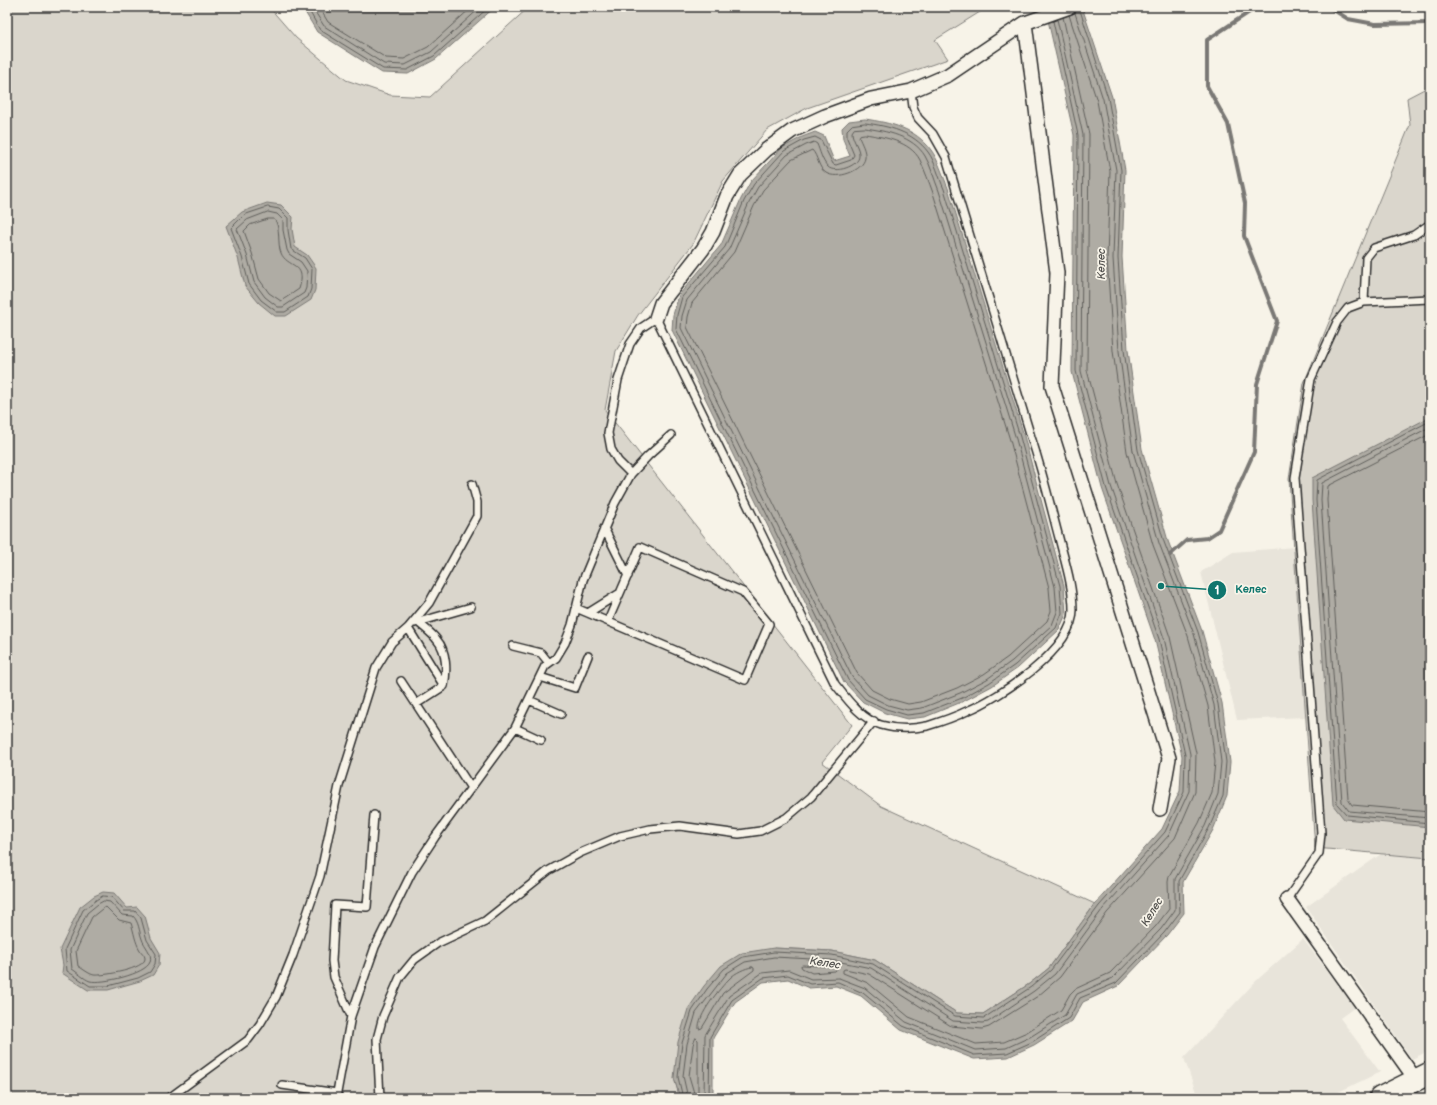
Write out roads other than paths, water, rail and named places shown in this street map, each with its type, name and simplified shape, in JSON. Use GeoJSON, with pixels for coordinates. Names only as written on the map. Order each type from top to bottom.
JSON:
{"type":"FeatureCollection","features":[{"type":"Feature","properties":{"kind":"main road"},"geometry":{"type":"LineString","coordinates":[[1380,1098],[1423,1077]]}},
{"type":"Feature","properties":{"kind":"street"},"geometry":{"type":"LineString","coordinates":[[656,318],[661,303],[703,249],[712,232],[726,196],[740,175],[766,150],[792,131],[825,116],[871,99],[911,92],[948,75],[1025,23],[1070,7]]}},
{"type":"Feature","properties":{"kind":"street"},"geometry":{"type":"LineString","coordinates":[[1025,23],[1057,273],[1052,386],[1169,758],[1160,809]]}},
{"type":"Feature","properties":{"kind":"street"},"geometry":{"type":"LineString","coordinates":[[1287,899],[1423,1077]]}},
{"type":"Feature","properties":{"kind":"lane"},"geometry":{"type":"LineString","coordinates":[[631,474],[618,461],[611,449],[608,433],[618,380],[630,344],[641,328],[656,318],[835,684],[849,702],[865,716],[880,725],[904,728],[926,726],[968,711],[1008,689],[1038,666],[1061,642],[1070,628],[1073,613],[1072,589],[1042,472],[946,157],[933,134],[918,118],[913,107],[911,92]]}},
{"type":"Feature","properties":{"kind":"lane"},"geometry":{"type":"LineString","coordinates":[[1364,302],[1366,258],[1374,248],[1384,243],[1414,235],[1430,224]]}},
{"type":"Feature","properties":{"kind":"lane"},"geometry":{"type":"LineString","coordinates":[[1287,899],[1319,853],[1321,834],[1295,478],[1311,379],[1337,322],[1348,308],[1364,302],[1430,299]]}},
{"type":"Feature","properties":{"kind":"lane"},"geometry":{"type":"LineString","coordinates":[[282,1085],[337,1096],[351,1016],[375,947],[412,872],[435,836],[515,728],[545,666],[556,658],[565,643],[572,625],[583,580],[615,503],[631,474],[671,435]]}},
{"type":"Feature","properties":{"kind":"lane"},"geometry":{"type":"LineString","coordinates":[[168,1098],[248,1040],[276,998],[293,955],[320,876],[339,786],[376,668],[392,642],[413,625],[429,603],[477,516],[477,502],[472,484]]}},
{"type":"Feature","properties":{"kind":"lane"},"geometry":{"type":"LineString","coordinates":[[604,528],[628,576]]}},
{"type":"Feature","properties":{"kind":"lane"},"geometry":{"type":"LineString","coordinates":[[576,608],[745,680],[768,624],[743,592],[640,547],[608,621]]}},
{"type":"Feature","properties":{"kind":"lane"},"geometry":{"type":"LineString","coordinates":[[588,613],[620,593]]}},
{"type":"Feature","properties":{"kind":"lane"},"geometry":{"type":"LineString","coordinates":[[413,625],[471,608]]}},
{"type":"Feature","properties":{"kind":"lane"},"geometry":{"type":"LineString","coordinates":[[413,625],[444,686]]}},
{"type":"Feature","properties":{"kind":"lane"},"geometry":{"type":"LineString","coordinates":[[413,625],[437,640],[442,648],[446,674],[444,686],[416,704]]}},
{"type":"Feature","properties":{"kind":"lane"},"geometry":{"type":"LineString","coordinates":[[513,646],[541,653],[550,663]]}},
{"type":"Feature","properties":{"kind":"lane"},"geometry":{"type":"LineString","coordinates":[[540,676],[575,688],[588,656]]}},
{"type":"Feature","properties":{"kind":"lane"},"geometry":{"type":"LineString","coordinates":[[400,681],[471,788]]}},
{"type":"Feature","properties":{"kind":"lane"},"geometry":{"type":"LineString","coordinates":[[529,700],[561,714]]}},
{"type":"Feature","properties":{"kind":"lane"},"geometry":{"type":"LineString","coordinates":[[380,1098],[377,1039],[383,1016],[400,977],[414,960],[438,942],[484,921],[548,872],[580,853],[620,836],[650,829],[680,826],[738,834],[760,831],[786,818],[811,797],[874,721]]}},
{"type":"Feature","properties":{"kind":"lane"},"geometry":{"type":"LineString","coordinates":[[515,728],[540,740]]}},
{"type":"Feature","properties":{"kind":"lane"},"geometry":{"type":"LineString","coordinates":[[351,1016],[334,977],[332,961],[336,905],[367,906],[374,815]]}},
{"type":"Feature","properties":{"kind":"water"},"geometry":{"type":"Polygon","coordinates":[[[302,7],[495,7],[436,59],[408,74],[382,73],[317,32],[302,7]]]}},
{"type":"Feature","properties":{"kind":"water","name":"Келес"},"geometry":{"type":"Polygon","coordinates":[[[1045,7],[1082,7],[1112,97],[1125,170],[1122,257],[1128,350],[1142,449],[1168,541],[1202,631],[1222,703],[1230,762],[1227,796],[1213,830],[1183,882],[1184,913],[1167,935],[1118,986],[1083,1002],[1072,1021],[1034,1045],[1008,1057],[974,1059],[901,1030],[861,996],[836,986],[809,988],[788,979],[763,982],[735,1002],[713,1038],[713,1098],[680,1098],[674,1078],[678,1042],[688,1009],[704,986],[721,966],[742,953],[774,948],[832,951],[875,960],[957,1013],[983,1014],[1029,984],[1049,968],[1095,904],[1162,829],[1180,791],[1182,756],[1155,640],[1102,488],[1072,372],[1074,135],[1045,7]]]}},
{"type":"Feature","properties":{"kind":"water"},"geometry":{"type":"Polygon","coordinates":[[[865,119],[884,122],[902,128],[918,136],[936,158],[948,188],[1024,436],[1064,586],[1066,614],[1059,630],[1018,668],[992,686],[964,701],[925,717],[907,719],[885,713],[863,702],[844,682],[672,330],[673,315],[679,295],[721,245],[741,199],[751,181],[782,148],[815,132],[824,136],[834,161],[850,156],[843,139],[842,128],[849,121],[865,119]]]}},
{"type":"Feature","properties":{"kind":"water"},"geometry":{"type":"Polygon","coordinates":[[[267,203],[281,205],[293,217],[292,229],[295,247],[307,255],[316,268],[315,290],[311,300],[286,316],[275,316],[259,303],[245,286],[238,258],[226,226],[242,212],[267,203]]]}},
{"type":"Feature","properties":{"kind":"water"},"geometry":{"type":"Polygon","coordinates":[[[1430,417],[1430,827],[1344,819],[1333,805],[1312,500],[1312,478],[1430,417]]]}},
{"type":"Feature","properties":{"kind":"water"},"geometry":{"type":"Polygon","coordinates":[[[103,892],[114,893],[127,908],[137,907],[145,916],[151,938],[160,953],[159,965],[153,975],[140,981],[108,990],[88,990],[62,973],[63,965],[60,949],[80,907],[94,896],[103,892]]]}},
{"type":"Feature","properties":{"kind":"waterway"},"geometry":{"type":"LineString","coordinates":[[1170,555],[1187,540],[1207,538],[1219,530],[1254,452],[1257,384],[1277,321],[1244,236],[1245,203],[1228,124],[1207,86],[1207,40],[1257,7]]}},
{"type":"Feature","properties":{"kind":"waterway"},"geometry":{"type":"LineString","coordinates":[[1329,7],[1348,19],[1375,24],[1430,23]]}},
{"type":"Feature","properties":{"kind":"place","name":"Келес"},"geometry":{"type":"Point","coordinates":[1161,586]}}]}
